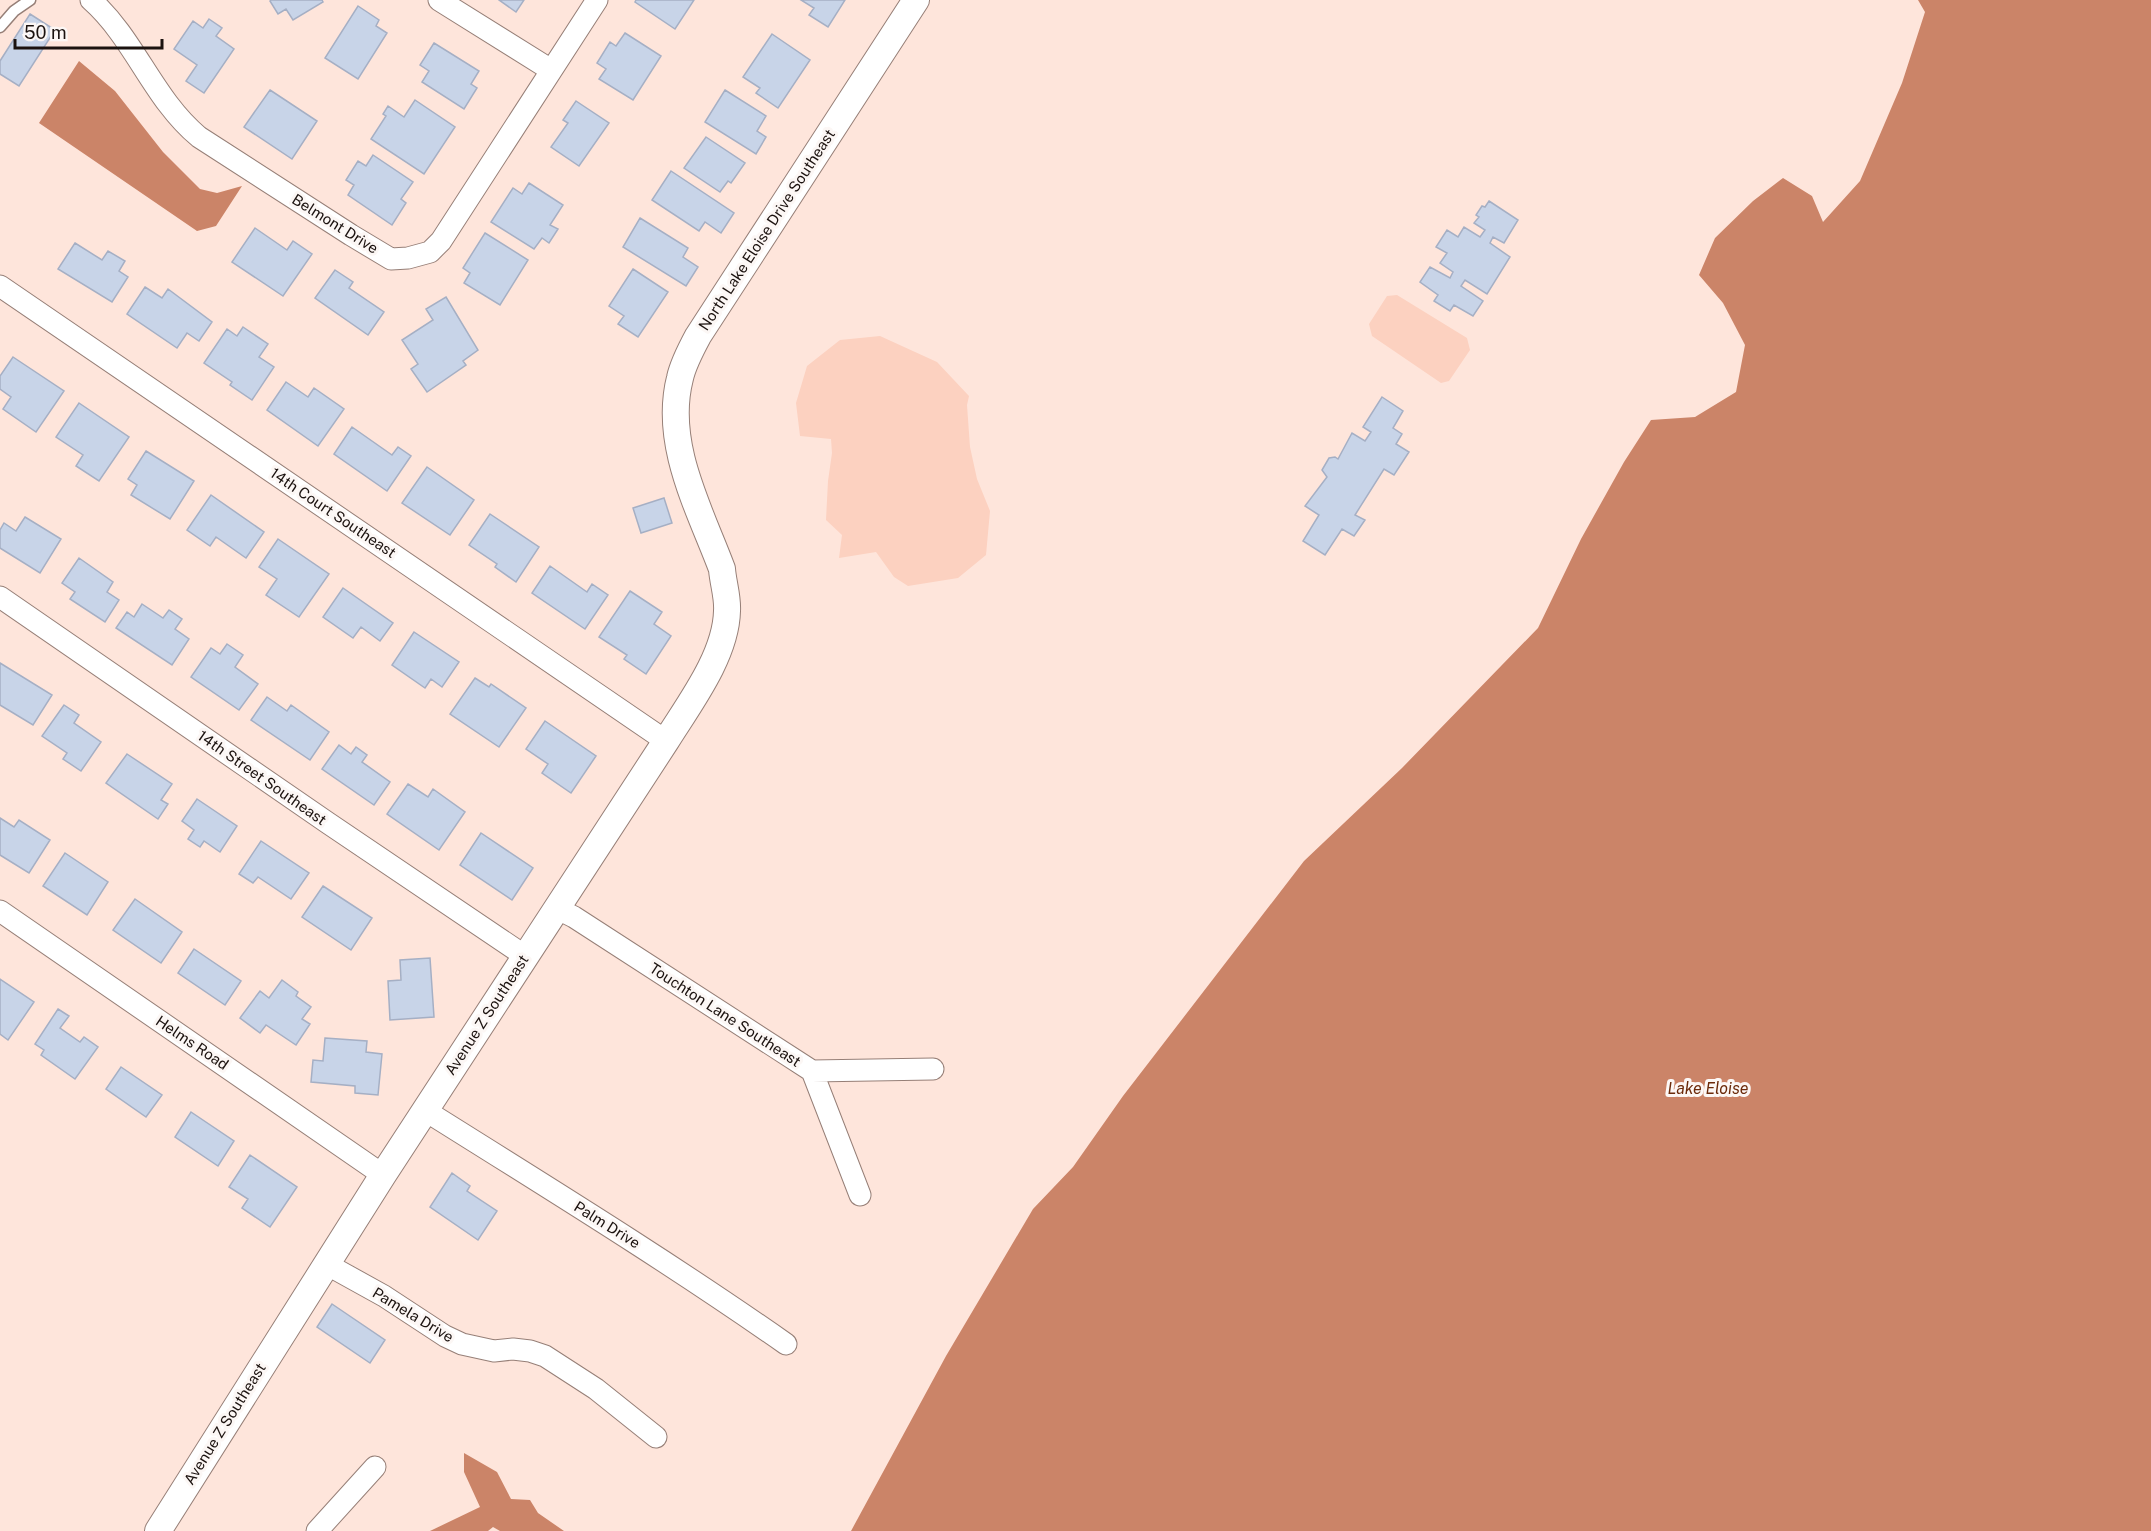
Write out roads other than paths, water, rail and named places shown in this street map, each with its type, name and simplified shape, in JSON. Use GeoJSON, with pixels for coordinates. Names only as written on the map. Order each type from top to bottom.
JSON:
{"type":"FeatureCollection","features":[{"type":"Feature","properties":{"kind":"street","name":"Belmont Drive"},"geometry":{"type":"LineString","coordinates":[[91,0],[120,32],[173,113],[185,126],[391,259],[408,258],[430,252],[441,241],[597,0]]}},
{"type":"Feature","properties":{"kind":"street"},"geometry":{"type":"LineString","coordinates":[[439,0],[551,70]]}},
{"type":"Feature","properties":{"kind":"street","name":"North Lake Eloise Drive Southeast"},"geometry":{"type":"LineString","coordinates":[[688,477],[678,448],[675,412],[680,378],[691,350],[732,282],[916,0]]}},
{"type":"Feature","properties":{"kind":"street","name":"14th Court Southeast"},"geometry":{"type":"LineString","coordinates":[[0,286],[666,741]]}},
{"type":"Feature","properties":{"kind":"street","name":"Avenue Z Southeast"},"geometry":{"type":"LineString","coordinates":[[158,1531],[383,1175],[666,741],[716,656],[728,609],[722,569],[688,477]]}},
{"type":"Feature","properties":{"kind":"street","name":"14th Street Southeast"},"geometry":{"type":"LineString","coordinates":[[0,597],[525,956]]}},
{"type":"Feature","properties":{"kind":"street","name":"Touchton Lane Southeast"},"geometry":{"type":"LineString","coordinates":[[556,908],[574,917],[812,1071],[860,1195]]}},
{"type":"Feature","properties":{"kind":"street","name":"Helms Road"},"geometry":{"type":"LineString","coordinates":[[0,911],[383,1175]]}},
{"type":"Feature","properties":{"kind":"street"},"geometry":{"type":"LineString","coordinates":[[812,1071],[933,1069]]}},
{"type":"Feature","properties":{"kind":"street","name":"Palm Drive"},"geometry":{"type":"LineString","coordinates":[[426,1111],[640,1246],[786,1344]]}},
{"type":"Feature","properties":{"kind":"street","name":"Pamela Drive"},"geometry":{"type":"LineString","coordinates":[[328,1265],[462,1344],[494,1351],[513,1349],[530,1351],[545,1356],[596,1389],[656,1437]]}},
{"type":"Feature","properties":{"kind":"street"},"geometry":{"type":"LineString","coordinates":[[317,1531],[375,1467]]}},
{"type":"Feature","properties":{"kind":"lane"},"geometry":{"type":"LineString","coordinates":[[0,27],[14,11],[30,0]]}},
{"type":"Feature","properties":{"kind":"water","name":"Lake Eloise"},"geometry":{"type":"Polygon","coordinates":[[[1918,0],[2151,0],[2151,1531],[851,1531],[946,1356],[1033,1209],[1073,1167],[1123,1096],[1304,861],[1402,768],[1538,628],[1581,539],[1624,462],[1651,420],[1695,417],[1736,392],[1745,345],[1723,303],[1699,275],[1715,238],[1753,201],[1783,178],[1812,196],[1823,222],[1860,181],[1902,83],[1925,12],[1918,0]]]}},
{"type":"Feature","properties":{"kind":"water"},"geometry":{"type":"Polygon","coordinates":[[[79,61],[115,91],[163,152],[200,189],[217,193],[242,186],[216,226],[197,231],[39,123],[79,61]]]}},
{"type":"Feature","properties":{"kind":"water"},"geometry":{"type":"Polygon","coordinates":[[[464,1453],[497,1472],[511,1499],[530,1500],[538,1513],[564,1531],[500,1531],[493,1527],[488,1531],[430,1531],[480,1507],[464,1472],[464,1453]]]}}]}
